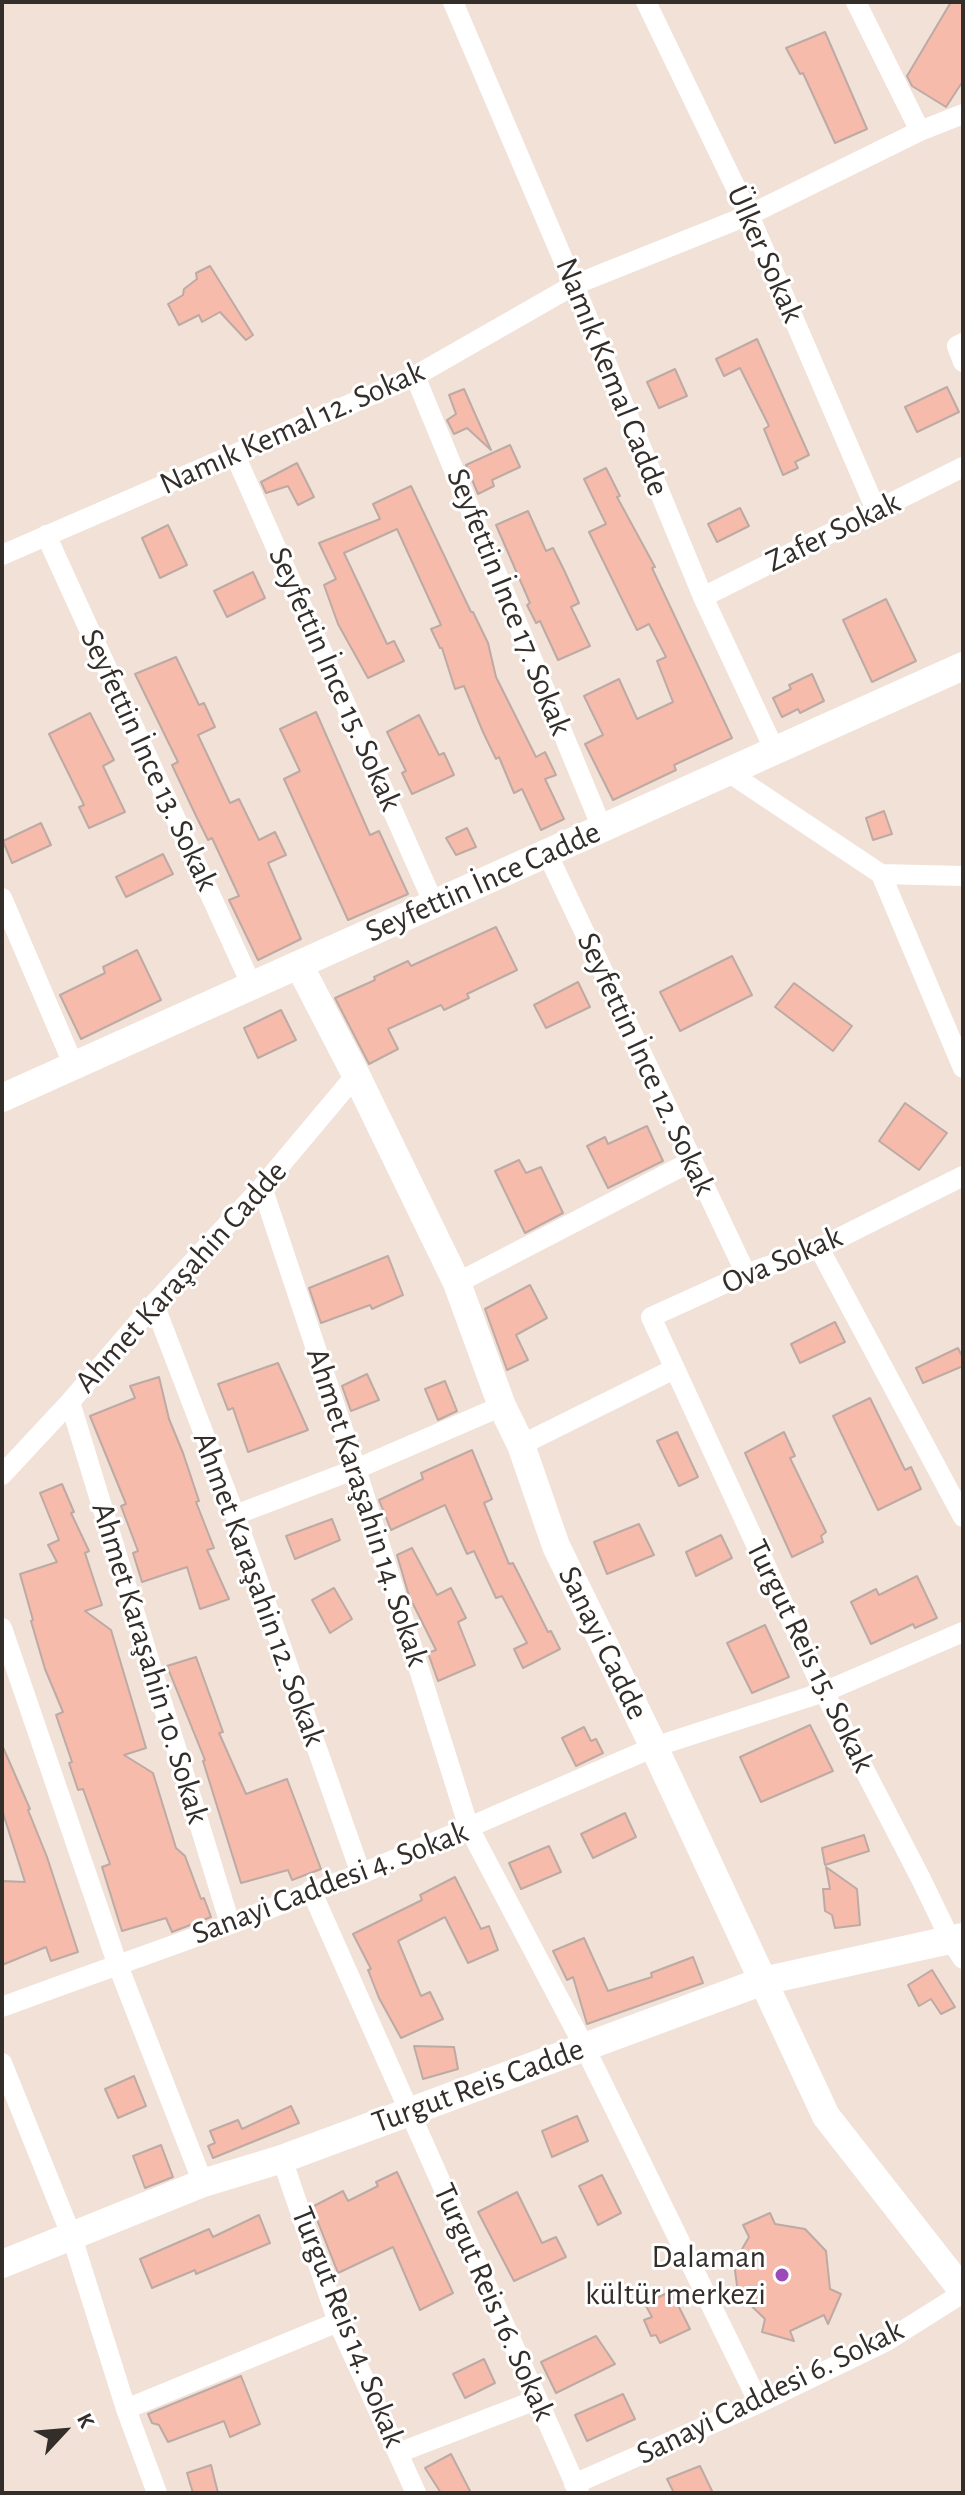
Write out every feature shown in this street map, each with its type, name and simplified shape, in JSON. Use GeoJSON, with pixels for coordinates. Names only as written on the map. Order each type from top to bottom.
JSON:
{"type":"FeatureCollection","features":[{"type":"Feature","properties":{"kind":"street","name":"Namık Kemal Cadde"},"geometry":{"type":"LineString","coordinates":[[453,2],[703,597],[775,751]]}},
{"type":"Feature","properties":{"kind":"street","name":"Ülker Sokak"},"geometry":{"type":"LineString","coordinates":[[646,2],[749,215],[876,510]]}},
{"type":"Feature","properties":{"kind":"street"},"geometry":{"type":"LineString","coordinates":[[856,2],[920,131]]}},
{"type":"Feature","properties":{"kind":"street","name":"Namık Kemal 12. Sokak"},"geometry":{"type":"LineString","coordinates":[[2,555],[415,376],[574,285],[749,215],[920,131],[963,114]]}},
{"type":"Feature","properties":{"kind":"street"},"geometry":{"type":"LineString","coordinates":[[963,343],[957,346],[963,362]]}},
{"type":"Feature","properties":{"kind":"street","name":"Seyfettin İnce 17. Sokak"},"geometry":{"type":"LineString","coordinates":[[415,376],[602,828]]}},
{"type":"Feature","properties":{"kind":"street","name":"Seyfettin İnce 15. Sokak"},"geometry":{"type":"LineString","coordinates":[[235,455],[434,904]]}},
{"type":"Feature","properties":{"kind":"street","name":"Zafer Sokak"},"geometry":{"type":"LineString","coordinates":[[703,597],[963,467]]}},
{"type":"Feature","properties":{"kind":"street","name":"Seyfettin İnce 13. Sokak"},"geometry":{"type":"LineString","coordinates":[[46,535],[252,986]]}},
{"type":"Feature","properties":{"kind":"street","name":"Seyfettin İnce Cadde"},"geometry":{"type":"LineString","coordinates":[[2,1098],[963,666]]}},
{"type":"Feature","properties":{"kind":"street"},"geometry":{"type":"LineString","coordinates":[[728,772],[881,874],[963,876]]}},
{"type":"Feature","properties":{"kind":"street","name":"Seyfettin İnce 12. Sokak"},"geometry":{"type":"LineString","coordinates":[[547,853],[746,1274]]}},
{"type":"Feature","properties":{"kind":"street"},"geometry":{"type":"LineString","coordinates":[[881,874],[963,1068]]}},
{"type":"Feature","properties":{"kind":"street"},"geometry":{"type":"LineString","coordinates":[[2,898],[74,1066]]}},
{"type":"Feature","properties":{"kind":"street","name":"Sanayi Cadde"},"geometry":{"type":"LineString","coordinates":[[299,965],[457,1283],[502,1406],[521,1445],[556,1546],[654,1747],[826,2116],[963,2292]]}},
{"type":"Feature","properties":{"kind":"street","name":"Ahmet Karaşahin Cadde"},"geometry":{"type":"LineString","coordinates":[[2,1475],[262,1187],[356,1075]]}},
{"type":"Feature","properties":{"kind":"street"},"geometry":{"type":"LineString","coordinates":[[457,1283],[692,1161]]}},
{"type":"Feature","properties":{"kind":"street","name":"Ova Sokak"},"geometry":{"type":"LineString","coordinates":[[674,1369],[651,1317],[746,1274],[819,1248],[963,1176]]}},
{"type":"Feature","properties":{"kind":"street","name":"Ahmet Karaşahin 14. Sokak"},"geometry":{"type":"LineString","coordinates":[[262,1187],[356,1469],[469,1828],[584,2046],[759,2403]]}},
{"type":"Feature","properties":{"kind":"street"},"geometry":{"type":"LineString","coordinates":[[819,1248],[963,1517]]}},
{"type":"Feature","properties":{"kind":"street","name":"Ahmet Karaşahin 12. Sokak"},"geometry":{"type":"LineString","coordinates":[[154,1304],[235,1515],[361,1874]]}},
{"type":"Feature","properties":{"kind":"street"},"geometry":{"type":"LineString","coordinates":[[521,1445],[674,1369]]}},
{"type":"Feature","properties":{"kind":"street","name":"Turgut Reis 15. Sokak"},"geometry":{"type":"LineString","coordinates":[[674,1369],[824,1692],[959,1946]]}},
{"type":"Feature","properties":{"kind":"street","name":"Ahmet Karaşahin 10. Sokak"},"geometry":{"type":"LineString","coordinates":[[70,1402],[230,1924]]}},
{"type":"Feature","properties":{"kind":"street"},"geometry":{"type":"LineString","coordinates":[[235,1515],[356,1469],[502,1406]]}},
{"type":"Feature","properties":{"kind":"street"},"geometry":{"type":"LineString","coordinates":[[2,1628],[117,1963],[203,2183]]}},
{"type":"Feature","properties":{"kind":"street","name":"Sanayi Caddesi 4. Sokak"},"geometry":{"type":"LineString","coordinates":[[2,2007],[361,1874],[654,1747],[824,1692],[963,1632]]}},
{"type":"Feature","properties":{"kind":"street","name":"Turgut Reis 16. Sokak"},"geometry":{"type":"LineString","coordinates":[[311,1890],[576,2488]]}},
{"type":"Feature","properties":{"kind":"street","name":"Turgut Reis Cadde"},"geometry":{"type":"LineString","coordinates":[[2,2264],[203,2183],[282,2159],[763,1981],[959,1946]]}},
{"type":"Feature","properties":{"kind":"street"},"geometry":{"type":"LineString","coordinates":[[2,2063],[72,2237],[126,2409],[157,2493]]}},
{"type":"Feature","properties":{"kind":"street","name":"Turgut Reis 14. Sokak"},"geometry":{"type":"LineString","coordinates":[[282,2159],[338,2322],[416,2493]]}},
{"type":"Feature","properties":{"kind":"street","name":"Sanayi Caddesi 6. Sokak"},"geometry":{"type":"LineString","coordinates":[[576,2488],[885,2342],[963,2292]]}},
{"type":"Feature","properties":{"kind":"street"},"geometry":{"type":"LineString","coordinates":[[126,2409],[338,2322]]}},
{"type":"Feature","properties":{"kind":"street"},"geometry":{"type":"LineString","coordinates":[[398,2453],[536,2400]]}},
{"type":"Feature","properties":{"kind":"building"},"geometry":{"type":"Polygon","coordinates":[[[951,2],[963,2],[963,81],[946,107],[912,86],[907,76],[951,2]]]}},
{"type":"Feature","properties":{"kind":"building"},"geometry":{"type":"Polygon","coordinates":[[[825,32],[867,129],[835,143],[803,73],[800,74],[786,48],[825,32]]]}},
{"type":"Feature","properties":{"kind":"building"},"geometry":{"type":"Polygon","coordinates":[[[210,266],[253,335],[246,340],[220,312],[202,322],[199,315],[179,325],[168,304],[183,295],[184,289],[197,279],[196,273],[210,266]]]}},
{"type":"Feature","properties":{"kind":"building"},"geometry":{"type":"Polygon","coordinates":[[[757,339],[809,455],[795,462],[798,468],[783,475],[764,429],[769,426],[740,368],[724,376],[716,359],[757,339]]]}},
{"type":"Feature","properties":{"kind":"building"},"geometry":{"type":"Polygon","coordinates":[[[675,369],[687,396],[659,408],[647,382],[675,369]]]}},
{"type":"Feature","properties":{"kind":"building"},"geometry":{"type":"Polygon","coordinates":[[[947,387],[959,412],[917,432],[905,407],[947,387]]]}},
{"type":"Feature","properties":{"kind":"building"},"geometry":{"type":"Polygon","coordinates":[[[464,389],[491,450],[467,428],[454,434],[447,420],[456,414],[449,395],[464,389]]]}},
{"type":"Feature","properties":{"kind":"building"},"geometry":{"type":"Polygon","coordinates":[[[510,445],[520,467],[492,480],[494,486],[478,494],[466,465],[510,445]]]}},
{"type":"Feature","properties":{"kind":"building"},"geometry":{"type":"Polygon","coordinates":[[[297,463],[314,497],[298,505],[288,486],[266,493],[261,482],[297,463]]]}},
{"type":"Feature","properties":{"kind":"building"},"geometry":{"type":"Polygon","coordinates":[[[606,468],[620,496],[617,497],[655,567],[652,568],[732,738],[674,765],[676,770],[613,800],[585,744],[603,735],[584,696],[619,679],[637,719],[673,702],[657,661],[666,657],[649,624],[637,630],[589,532],[606,524],[584,479],[606,468]]]}},
{"type":"Feature","properties":{"kind":"building"},"geometry":{"type":"Polygon","coordinates":[[[411,486],[488,643],[496,677],[536,757],[545,752],[556,775],[545,779],[564,819],[541,830],[522,789],[514,793],[464,686],[455,689],[442,648],[431,629],[441,625],[397,529],[344,553],[387,644],[394,641],[404,661],[368,678],[338,624],[324,585],[336,579],[319,543],[380,519],[373,504],[411,486]]]}},
{"type":"Feature","properties":{"kind":"building"},"geometry":{"type":"Polygon","coordinates":[[[740,508],[749,526],[717,542],[708,524],[740,508]]]}},
{"type":"Feature","properties":{"kind":"building"},"geometry":{"type":"Polygon","coordinates":[[[528,511],[546,551],[553,548],[564,570],[579,603],[571,607],[590,646],[558,660],[540,621],[536,623],[527,605],[530,603],[496,525],[528,511]]]}},
{"type":"Feature","properties":{"kind":"building"},"geometry":{"type":"Polygon","coordinates":[[[168,525],[187,565],[160,578],[142,538],[168,525]]]}},
{"type":"Feature","properties":{"kind":"building"},"geometry":{"type":"Polygon","coordinates":[[[253,572],[265,598],[227,617],[214,591],[253,572]]]}},
{"type":"Feature","properties":{"kind":"building"},"geometry":{"type":"Polygon","coordinates":[[[886,599],[916,661],[872,682],[843,620],[886,599]]]}},
{"type":"Feature","properties":{"kind":"building"},"geometry":{"type":"Polygon","coordinates":[[[176,657],[199,705],[204,703],[215,727],[198,735],[230,803],[239,799],[259,840],[275,832],[286,855],[268,863],[301,939],[258,960],[229,900],[239,896],[172,765],[178,762],[135,674],[176,657]]]}},
{"type":"Feature","properties":{"kind":"building"},"geometry":{"type":"Polygon","coordinates":[[[812,674],[824,701],[800,713],[798,709],[782,717],[773,698],[791,689],[789,685],[812,674]]]}},
{"type":"Feature","properties":{"kind":"building"},"geometry":{"type":"Polygon","coordinates":[[[316,712],[370,835],[379,831],[408,894],[348,920],[284,779],[300,771],[280,729],[316,712]]]}},
{"type":"Feature","properties":{"kind":"building"},"geometry":{"type":"Polygon","coordinates":[[[90,713],[114,760],[103,766],[125,812],[89,828],[79,807],[84,805],[49,734],[90,713]]]}},
{"type":"Feature","properties":{"kind":"building"},"geometry":{"type":"Polygon","coordinates":[[[419,715],[439,755],[444,753],[454,775],[412,794],[402,773],[406,771],[387,732],[419,715]]]}},
{"type":"Feature","properties":{"kind":"building"},"geometry":{"type":"Polygon","coordinates":[[[884,811],[892,834],[873,840],[866,818],[884,811]]]}},
{"type":"Feature","properties":{"kind":"building"},"geometry":{"type":"Polygon","coordinates":[[[41,823],[51,845],[12,863],[3,841],[41,823]]]}},
{"type":"Feature","properties":{"kind":"building"},"geometry":{"type":"Polygon","coordinates":[[[467,828],[476,847],[456,855],[446,838],[467,828]]]}},
{"type":"Feature","properties":{"kind":"building"},"geometry":{"type":"Polygon","coordinates":[[[163,854],[173,874],[126,897],[116,877],[163,854]]]}},
{"type":"Feature","properties":{"kind":"building"},"geometry":{"type":"Polygon","coordinates":[[[496,927],[517,970],[467,994],[469,998],[444,1010],[441,1005],[388,1029],[398,1049],[369,1064],[335,998],[408,961],[411,966],[496,927]]]}},
{"type":"Feature","properties":{"kind":"building"},"geometry":{"type":"Polygon","coordinates":[[[137,950],[161,1000],[81,1039],[60,995],[105,973],[103,967],[137,950]]]}},
{"type":"Feature","properties":{"kind":"building"},"geometry":{"type":"Polygon","coordinates":[[[732,956],[752,995],[680,1031],[660,992],[732,956]]]}},
{"type":"Feature","properties":{"kind":"building"},"geometry":{"type":"Polygon","coordinates":[[[578,982],[590,1007],[546,1028],[534,1005],[578,982]]]}},
{"type":"Feature","properties":{"kind":"building"},"geometry":{"type":"Polygon","coordinates":[[[794,983],[852,1026],[833,1051],[775,1007],[794,983]]]}},
{"type":"Feature","properties":{"kind":"building"},"geometry":{"type":"Polygon","coordinates":[[[281,1010],[296,1040],[258,1058],[244,1028],[281,1010]]]}},
{"type":"Feature","properties":{"kind":"building"},"geometry":{"type":"Polygon","coordinates":[[[905,1103],[947,1133],[919,1170],[879,1141],[905,1103]]]}},
{"type":"Feature","properties":{"kind":"building"},"geometry":{"type":"Polygon","coordinates":[[[647,1126],[663,1161],[608,1188],[587,1146],[605,1137],[608,1144],[647,1126]]]}},
{"type":"Feature","properties":{"kind":"building"},"geometry":{"type":"Polygon","coordinates":[[[519,1160],[526,1173],[541,1167],[563,1213],[525,1233],[495,1171],[519,1160]]]}},
{"type":"Feature","properties":{"kind":"building"},"geometry":{"type":"Polygon","coordinates":[[[388,1256],[403,1295],[372,1309],[370,1305],[321,1323],[309,1288],[388,1256]]]}},
{"type":"Feature","properties":{"kind":"building"},"geometry":{"type":"Polygon","coordinates":[[[530,1285],[547,1318],[516,1335],[528,1360],[507,1370],[485,1309],[530,1285]]]}},
{"type":"Feature","properties":{"kind":"building"},"geometry":{"type":"Polygon","coordinates":[[[835,1322],[845,1342],[800,1363],[791,1344],[835,1322]]]}},
{"type":"Feature","properties":{"kind":"building"},"geometry":{"type":"Polygon","coordinates":[[[958,1348],[963,1366],[923,1383],[916,1368],[958,1348]]]}},
{"type":"Feature","properties":{"kind":"building"},"geometry":{"type":"Polygon","coordinates":[[[278,1363],[308,1430],[248,1452],[233,1408],[228,1410],[218,1384],[278,1363]]]}},
{"type":"Feature","properties":{"kind":"building"},"geometry":{"type":"Polygon","coordinates":[[[367,1374],[379,1400],[351,1411],[342,1386],[367,1374]]]}},
{"type":"Feature","properties":{"kind":"building"},"geometry":{"type":"Polygon","coordinates":[[[159,1377],[169,1419],[214,1548],[207,1550],[229,1599],[200,1609],[187,1567],[142,1582],[133,1553],[138,1551],[121,1506],[126,1504],[90,1416],[135,1398],[130,1386],[159,1377]]]}},
{"type":"Feature","properties":{"kind":"building"},"geometry":{"type":"Polygon","coordinates":[[[445,1381],[457,1411],[438,1420],[425,1389],[445,1381]]]}},
{"type":"Feature","properties":{"kind":"building"},"geometry":{"type":"Polygon","coordinates":[[[870,1398],[905,1470],[911,1467],[921,1489],[878,1510],[833,1416],[870,1398]]]}},
{"type":"Feature","properties":{"kind":"building"},"geometry":{"type":"Polygon","coordinates":[[[677,1432],[698,1477],[679,1486],[657,1441],[677,1432]]]}},
{"type":"Feature","properties":{"kind":"building"},"geometry":{"type":"Polygon","coordinates":[[[784,1432],[795,1456],[790,1458],[826,1532],[821,1536],[823,1542],[792,1557],[745,1453],[784,1432]]]}},
{"type":"Feature","properties":{"kind":"building"},"geometry":{"type":"Polygon","coordinates":[[[472,1450],[492,1499],[484,1503],[509,1564],[513,1563],[560,1649],[523,1668],[514,1649],[527,1643],[502,1596],[496,1598],[474,1551],[467,1554],[445,1505],[391,1530],[379,1500],[423,1479],[421,1473],[472,1450]]]}},
{"type":"Feature","properties":{"kind":"building"},"geometry":{"type":"Polygon","coordinates":[[[62,1484],[74,1512],[71,1513],[89,1551],[85,1553],[102,1605],[85,1611],[111,1630],[146,1748],[124,1755],[153,1773],[176,1848],[185,1856],[211,1917],[172,1932],[166,1918],[122,1931],[102,1867],[110,1864],[83,1789],[78,1790],[69,1763],[72,1762],[56,1715],[63,1712],[45,1669],[31,1621],[20,1574],[57,1562],[48,1545],[59,1540],[40,1493],[62,1484]]]}},
{"type":"Feature","properties":{"kind":"building"},"geometry":{"type":"Polygon","coordinates":[[[332,1519],[340,1540],[295,1559],[286,1536],[332,1519]]]}},
{"type":"Feature","properties":{"kind":"building"},"geometry":{"type":"Polygon","coordinates":[[[639,1524],[654,1555],[607,1574],[594,1542],[639,1524]]]}},
{"type":"Feature","properties":{"kind":"building"},"geometry":{"type":"Polygon","coordinates":[[[721,1535],[732,1558],[696,1576],[686,1552],[721,1535]]]}},
{"type":"Feature","properties":{"kind":"building"},"geometry":{"type":"Polygon","coordinates":[[[412,1548],[437,1595],[451,1588],[466,1618],[458,1622],[475,1665],[438,1681],[428,1653],[436,1650],[409,1596],[397,1555],[412,1548]]]}},
{"type":"Feature","properties":{"kind":"building"},"geometry":{"type":"Polygon","coordinates":[[[917,1576],[937,1618],[915,1628],[913,1624],[871,1644],[851,1602],[876,1589],[879,1595],[917,1576]]]}},
{"type":"Feature","properties":{"kind":"building"},"geometry":{"type":"Polygon","coordinates":[[[334,1588],[352,1619],[330,1633],[312,1600],[334,1588]]]}},
{"type":"Feature","properties":{"kind":"building"},"geometry":{"type":"Polygon","coordinates":[[[765,1625],[789,1677],[752,1693],[727,1643],[765,1625]]]}},
{"type":"Feature","properties":{"kind":"building"},"geometry":{"type":"Polygon","coordinates":[[[196,1657],[223,1732],[219,1733],[246,1794],[287,1779],[321,1869],[292,1880],[288,1870],[241,1883],[205,1760],[167,1666],[196,1657]]]}},
{"type":"Feature","properties":{"kind":"building"},"geometry":{"type":"Polygon","coordinates":[[[810,1725],[833,1771],[761,1802],[740,1757],[810,1725]]]}},
{"type":"Feature","properties":{"kind":"building"},"geometry":{"type":"Polygon","coordinates":[[[584,1727],[591,1741],[596,1739],[603,1753],[576,1766],[562,1738],[584,1727]]]}},
{"type":"Feature","properties":{"kind":"building"},"geometry":{"type":"Polygon","coordinates":[[[2,1745],[30,1809],[78,1952],[51,1961],[46,1947],[2,1965],[2,1881],[25,1882],[2,1810],[2,1745]]]}},
{"type":"Feature","properties":{"kind":"building"},"geometry":{"type":"Polygon","coordinates":[[[625,1813],[636,1837],[593,1858],[581,1834],[625,1813]]]}},
{"type":"Feature","properties":{"kind":"building"},"geometry":{"type":"Polygon","coordinates":[[[864,1835],[869,1851],[825,1865],[822,1848],[864,1835]]]}},
{"type":"Feature","properties":{"kind":"building"},"geometry":{"type":"Polygon","coordinates":[[[549,1846],[561,1872],[521,1889],[509,1863],[549,1846]]]}},
{"type":"Feature","properties":{"kind":"building"},"geometry":{"type":"Polygon","coordinates":[[[826,1867],[857,1889],[860,1925],[835,1928],[832,1915],[825,1911],[823,1889],[830,1889],[826,1867]]]}},
{"type":"Feature","properties":{"kind":"building"},"geometry":{"type":"Polygon","coordinates":[[[455,1877],[481,1929],[489,1926],[498,1950],[468,1963],[445,1917],[398,1941],[421,1996],[430,1992],[443,2019],[401,2038],[379,1998],[368,1970],[371,1969],[353,1934],[422,1900],[420,1895],[455,1877]]]}},
{"type":"Feature","properties":{"kind":"building"},"geometry":{"type":"Polygon","coordinates":[[[584,1938],[608,1991],[652,1977],[651,1973],[693,1957],[703,1983],[587,2024],[573,1977],[567,1980],[553,1951],[584,1938]]]}},
{"type":"Feature","properties":{"kind":"building"},"geometry":{"type":"Polygon","coordinates":[[[932,1970],[955,2007],[941,2014],[931,1999],[919,2006],[908,1985],[932,1970]]]}},
{"type":"Feature","properties":{"kind":"building"},"geometry":{"type":"Polygon","coordinates":[[[414,2046],[454,2047],[458,2069],[423,2079],[414,2046]]]}},
{"type":"Feature","properties":{"kind":"building"},"geometry":{"type":"Polygon","coordinates":[[[134,2076],[146,2106],[118,2118],[105,2089],[134,2076]]]}},
{"type":"Feature","properties":{"kind":"building"},"geometry":{"type":"Polygon","coordinates":[[[291,2106],[299,2123],[213,2158],[208,2146],[215,2143],[210,2131],[238,2120],[242,2129],[291,2106]]]}},
{"type":"Feature","properties":{"kind":"building"},"geometry":{"type":"Polygon","coordinates":[[[577,2116],[588,2141],[552,2157],[542,2131],[577,2116]]]}},
{"type":"Feature","properties":{"kind":"building"},"geometry":{"type":"Polygon","coordinates":[[[161,2145],[173,2177],[145,2188],[133,2156],[161,2145]]]}},
{"type":"Feature","properties":{"kind":"building"},"geometry":{"type":"Polygon","coordinates":[[[397,2172],[453,2293],[420,2310],[393,2247],[338,2273],[312,2207],[343,2191],[348,2201],[397,2172]]]}},
{"type":"Feature","properties":{"kind":"building"},"geometry":{"type":"Polygon","coordinates":[[[602,2175],[621,2213],[598,2225],[579,2186],[602,2175]]]}},
{"type":"Feature","properties":{"kind":"building"},"geometry":{"type":"Polygon","coordinates":[[[517,2192],[542,2243],[556,2237],[566,2257],[514,2281],[478,2212],[517,2192]]]}},
{"type":"Feature","properties":{"kind":"building","name":"Dalaman kültür merkezi"},"geometry":{"type":"Polygon","coordinates":[[[770,2213],[775,2224],[805,2229],[826,2251],[830,2289],[841,2294],[828,2324],[824,2315],[790,2331],[794,2341],[762,2332],[765,2319],[738,2293],[734,2263],[749,2237],[743,2225],[770,2213]]]}},
{"type":"Feature","properties":{"kind":"building"},"geometry":{"type":"Polygon","coordinates":[[[259,2215],[270,2243],[196,2274],[195,2270],[152,2288],[140,2259],[209,2229],[213,2237],[259,2215]]]}},
{"type":"Feature","properties":{"kind":"building"},"geometry":{"type":"Polygon","coordinates":[[[671,2291],[690,2329],[660,2343],[656,2335],[651,2336],[644,2320],[652,2317],[645,2304],[671,2291]]]}},
{"type":"Feature","properties":{"kind":"building"},"geometry":{"type":"Polygon","coordinates":[[[596,2336],[615,2364],[556,2393],[541,2362],[596,2336]]]}},
{"type":"Feature","properties":{"kind":"building"},"geometry":{"type":"Polygon","coordinates":[[[484,2359],[495,2383],[465,2398],[453,2374],[484,2359]]]}},
{"type":"Feature","properties":{"kind":"building"},"geometry":{"type":"Polygon","coordinates":[[[241,2376],[260,2424],[230,2437],[224,2421],[168,2442],[159,2425],[152,2423],[148,2414],[241,2376]]]}},
{"type":"Feature","properties":{"kind":"building"},"geometry":{"type":"Polygon","coordinates":[[[623,2394],[635,2419],[587,2441],[575,2415],[623,2394]]]}},
{"type":"Feature","properties":{"kind":"building"},"geometry":{"type":"Polygon","coordinates":[[[451,2454],[471,2493],[441,2493],[425,2468],[451,2454]]]}},
{"type":"Feature","properties":{"kind":"building"},"geometry":{"type":"Polygon","coordinates":[[[211,2465],[218,2493],[193,2493],[187,2473],[211,2465]]]}},
{"type":"Feature","properties":{"kind":"building"},"geometry":{"type":"Polygon","coordinates":[[[700,2466],[713,2493],[674,2493],[667,2479],[700,2466]]]}},
{"type":"Feature","properties":{"kind":"place","name":"Dalaman kültür merkezi"},"geometry":{"type":"Point","coordinates":[782,2275]}}]}
